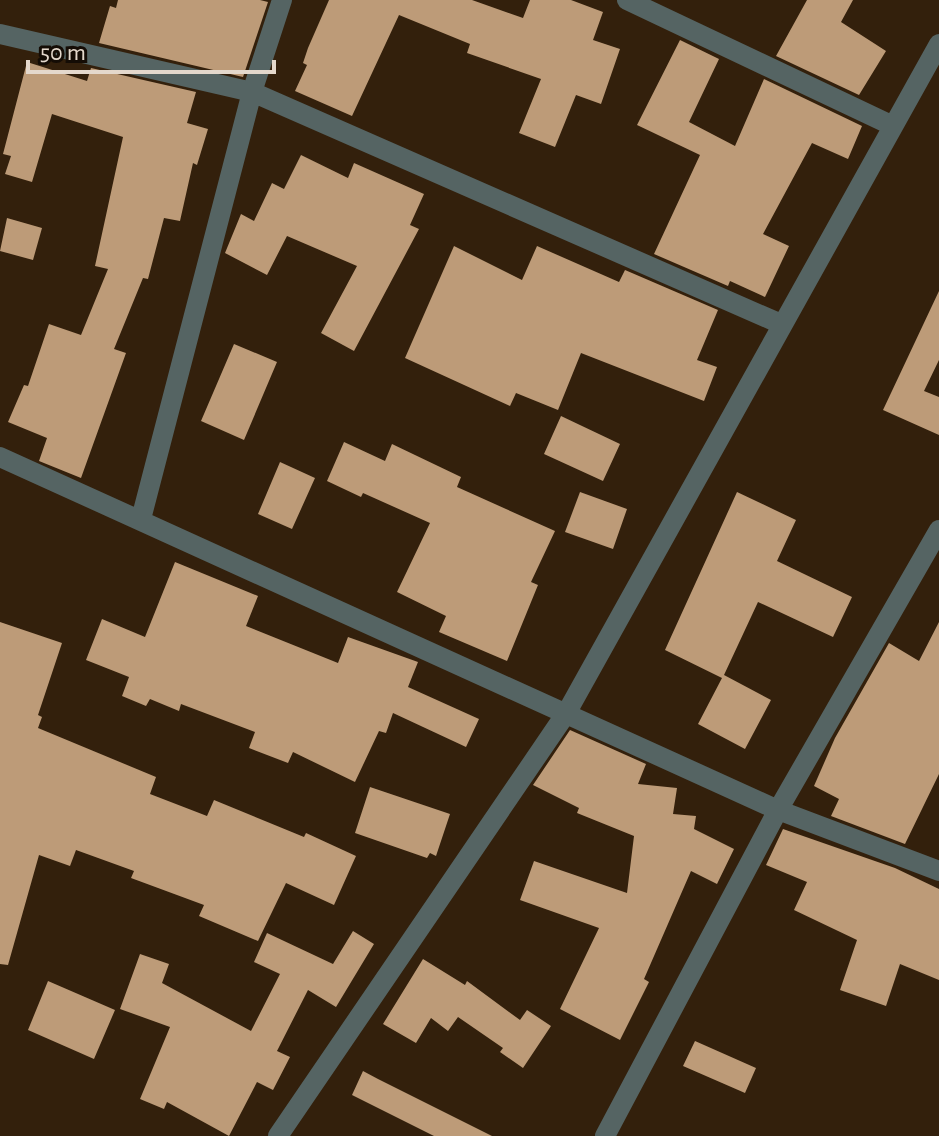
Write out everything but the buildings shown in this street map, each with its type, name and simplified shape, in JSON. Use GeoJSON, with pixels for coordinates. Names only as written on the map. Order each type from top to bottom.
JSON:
{"type":"FeatureCollection","features":[{"type":"Feature","properties":{"kind":"street"},"geometry":{"type":"LineString","coordinates":[[141,519],[252,92],[282,0]]}},
{"type":"Feature","properties":{"kind":"street"},"geometry":{"type":"LineString","coordinates":[[627,0],[891,125]]}},
{"type":"Feature","properties":{"kind":"street"},"geometry":{"type":"LineString","coordinates":[[0,34],[252,92],[781,324]]}},
{"type":"Feature","properties":{"kind":"street"},"geometry":{"type":"LineString","coordinates":[[278,1136],[567,712],[891,125],[939,44]]}},
{"type":"Feature","properties":{"kind":"street"},"geometry":{"type":"LineString","coordinates":[[0,457],[778,810],[939,871]]}},
{"type":"Feature","properties":{"kind":"street"},"geometry":{"type":"LineString","coordinates":[[605,1136],[778,810],[939,530]]}}]}
